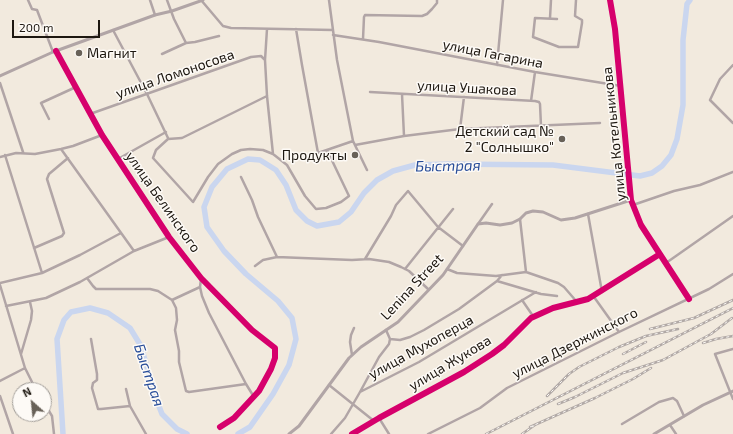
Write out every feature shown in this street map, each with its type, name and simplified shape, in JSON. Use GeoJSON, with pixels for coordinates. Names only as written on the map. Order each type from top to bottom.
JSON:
{"type":"FeatureCollection","features":[{"type":"Feature","properties":{"kind":"street","name":"улица Белинского"},"geometry":{"type":"LineString","coordinates":[[28,0],[32,9],[37,10],[54,51],[76,87],[102,135],[169,237],[202,278],[252,330],[275,348],[275,358],[271,369],[265,382],[254,397]]}},
{"type":"Feature","properties":{"kind":"street"},"geometry":{"type":"LineString","coordinates":[[150,0],[155,15]]}},
{"type":"Feature","properties":{"kind":"street"},"geometry":{"type":"LineString","coordinates":[[167,0],[174,19],[186,42]]}},
{"type":"Feature","properties":{"kind":"street"},"geometry":{"type":"LineString","coordinates":[[0,76],[54,51],[202,0],[223,26],[227,27],[333,30]]}},
{"type":"Feature","properties":{"kind":"street"},"geometry":{"type":"LineString","coordinates":[[329,0],[333,34],[353,141],[367,170]]}},
{"type":"Feature","properties":{"kind":"street"},"geometry":{"type":"LineString","coordinates":[[363,39],[365,15],[422,16],[427,14],[432,9],[437,3],[437,0]]}},
{"type":"Feature","properties":{"kind":"street"},"geometry":{"type":"LineString","coordinates":[[497,65],[502,0]]}},
{"type":"Feature","properties":{"kind":"street"},"geometry":{"type":"LineString","coordinates":[[550,18],[551,0]]}},
{"type":"Feature","properties":{"kind":"street"},"geometry":{"type":"LineString","coordinates":[[557,19],[535,18],[533,37],[559,47],[578,47],[582,20],[576,16],[576,0]]}},
{"type":"Feature","properties":{"kind":"street","name":"улица Котельникова"},"geometry":{"type":"LineString","coordinates":[[610,0],[615,29],[621,86],[631,200],[641,225],[689,299]]}},
{"type":"Feature","properties":{"kind":"street"},"geometry":{"type":"LineString","coordinates":[[267,29],[265,60],[273,154]]}},
{"type":"Feature","properties":{"kind":"street"},"geometry":{"type":"LineString","coordinates":[[296,29],[318,153],[353,141]]}},
{"type":"Feature","properties":{"kind":"street"},"geometry":{"type":"LineString","coordinates":[[113,30],[147,94],[168,139]]}},
{"type":"Feature","properties":{"kind":"street","name":"улица Гагарина"},"geometry":{"type":"LineString","coordinates":[[333,34],[535,72],[621,86]]}},
{"type":"Feature","properties":{"kind":"street"},"geometry":{"type":"LineString","coordinates":[[162,54],[186,42],[195,42],[219,36]]}},
{"type":"Feature","properties":{"kind":"street","name":"улица Ломоносова"},"geometry":{"type":"LineString","coordinates":[[90,114],[251,58],[261,56],[265,60]]}},
{"type":"Feature","properties":{"kind":"street"},"geometry":{"type":"LineString","coordinates":[[733,65],[720,79],[710,100],[733,123]]}},
{"type":"Feature","properties":{"kind":"street"},"geometry":{"type":"LineString","coordinates":[[531,101],[535,72]]}},
{"type":"Feature","properties":{"kind":"street"},"geometry":{"type":"LineString","coordinates":[[0,83],[24,152]]}},
{"type":"Feature","properties":{"kind":"street"},"geometry":{"type":"LineString","coordinates":[[49,119],[41,103],[76,87]]}},
{"type":"Feature","properties":{"kind":"street","name":"улица Ушакова"},"geometry":{"type":"LineString","coordinates":[[370,92],[538,102],[540,104],[541,126]]}},
{"type":"Feature","properties":{"kind":"street"},"geometry":{"type":"LineString","coordinates":[[402,94],[404,136]]}},
{"type":"Feature","properties":{"kind":"street"},"geometry":{"type":"LineString","coordinates":[[267,96],[182,138],[168,139],[156,150],[153,158],[193,202],[208,177],[218,164],[232,154],[241,150],[263,150],[273,154],[287,165],[305,196],[316,209],[320,209],[331,206],[349,196],[326,150]]}},
{"type":"Feature","properties":{"kind":"street"},"geometry":{"type":"LineString","coordinates":[[460,129],[464,97]]}},
{"type":"Feature","properties":{"kind":"street"},"geometry":{"type":"LineString","coordinates":[[355,144],[460,129],[600,123]]}},
{"type":"Feature","properties":{"kind":"street"},"geometry":{"type":"LineString","coordinates":[[118,159],[166,132]]}},
{"type":"Feature","properties":{"kind":"street"},"geometry":{"type":"LineString","coordinates":[[0,157],[24,152],[35,154],[62,149],[102,135]]}},
{"type":"Feature","properties":{"kind":"street"},"geometry":{"type":"LineString","coordinates":[[62,149],[134,251]]}},
{"type":"Feature","properties":{"kind":"street"},"geometry":{"type":"LineString","coordinates":[[4,155],[42,273]]}},
{"type":"Feature","properties":{"kind":"street"},"geometry":{"type":"LineString","coordinates":[[34,248],[62,236],[64,232],[47,179],[49,174],[68,158]]}},
{"type":"Feature","properties":{"kind":"street"},"geometry":{"type":"LineString","coordinates":[[633,205],[674,191],[700,185],[733,172]]}},
{"type":"Feature","properties":{"kind":"street"},"geometry":{"type":"LineString","coordinates":[[240,177],[278,257]]}},
{"type":"Feature","properties":{"kind":"street"},"geometry":{"type":"LineString","coordinates":[[365,260],[396,205],[408,191],[438,227],[463,246]]}},
{"type":"Feature","properties":{"kind":"street"},"geometry":{"type":"LineString","coordinates":[[478,224],[486,223],[500,225],[512,223],[533,210],[543,212],[561,220],[575,218],[631,200]]}},
{"type":"Feature","properties":{"kind":"street","name":"Lenina Street"},"geometry":{"type":"LineString","coordinates":[[289,434],[299,426],[328,385],[352,355],[361,347],[398,322],[447,269],[492,204]]}},
{"type":"Feature","properties":{"kind":"street"},"geometry":{"type":"LineString","coordinates":[[405,269],[453,209]]}},
{"type":"Feature","properties":{"kind":"street"},"geometry":{"type":"LineString","coordinates":[[588,214],[602,292]]}},
{"type":"Feature","properties":{"kind":"street"},"geometry":{"type":"LineString","coordinates":[[666,263],[733,216]]}},
{"type":"Feature","properties":{"kind":"street"},"geometry":{"type":"LineString","coordinates":[[520,219],[526,272]]}},
{"type":"Feature","properties":{"kind":"street"},"geometry":{"type":"LineString","coordinates":[[32,382],[25,368],[0,284],[42,273],[80,255],[121,232]]}},
{"type":"Feature","properties":{"kind":"street"},"geometry":{"type":"LineString","coordinates":[[6,306],[46,298],[87,278],[134,251],[169,237]]}},
{"type":"Feature","properties":{"kind":"street","name":"улица Жукова"},"geometry":{"type":"LineString","coordinates":[[352,434],[492,354],[534,316],[553,308],[594,297],[660,254]]}},
{"type":"Feature","properties":{"kind":"street"},"geometry":{"type":"LineString","coordinates":[[255,266],[263,260],[278,257],[389,262],[409,271],[428,290]]}},
{"type":"Feature","properties":{"kind":"street"},"geometry":{"type":"LineString","coordinates":[[447,269],[457,273],[496,276],[526,272],[558,283],[564,287],[577,302]]}},
{"type":"Feature","properties":{"kind":"street","name":"улица Дзержинского"},"geometry":{"type":"LineString","coordinates":[[428,434],[480,408],[507,388],[689,299],[733,274]]}},
{"type":"Feature","properties":{"kind":"street"},"geometry":{"type":"LineString","coordinates":[[390,339],[400,340],[424,330],[459,309],[497,281],[502,275]]}},
{"type":"Feature","properties":{"kind":"street"},"geometry":{"type":"LineString","coordinates":[[87,278],[96,289],[150,289],[158,291],[172,300],[176,308],[177,320],[175,330],[179,351],[179,362],[186,391],[189,392],[246,384]]}},
{"type":"Feature","properties":{"kind":"street"},"geometry":{"type":"LineString","coordinates":[[202,278],[200,287],[209,314],[254,397],[234,418],[220,427]]}},
{"type":"Feature","properties":{"kind":"street"},"geometry":{"type":"LineString","coordinates":[[497,281],[536,292],[557,296]]}},
{"type":"Feature","properties":{"kind":"street"},"geometry":{"type":"LineString","coordinates":[[172,300],[200,287]]}},
{"type":"Feature","properties":{"kind":"street","name":"улица Мухоперца"},"geometry":{"type":"LineString","coordinates":[[331,434],[354,405],[360,392],[418,362],[536,292]]}},
{"type":"Feature","properties":{"kind":"street"},"geometry":{"type":"LineString","coordinates":[[594,297],[619,332]]}},
{"type":"Feature","properties":{"kind":"street"},"geometry":{"type":"LineString","coordinates":[[522,300],[534,316]]}},
{"type":"Feature","properties":{"kind":"street"},"geometry":{"type":"LineString","coordinates":[[21,355],[31,320],[32,311],[30,302]]}},
{"type":"Feature","properties":{"kind":"street"},"geometry":{"type":"LineString","coordinates":[[352,355],[350,342],[354,328]]}},
{"type":"Feature","properties":{"kind":"street"},"geometry":{"type":"LineString","coordinates":[[360,392],[379,357],[389,344],[390,339],[386,330]]}},
{"type":"Feature","properties":{"kind":"street"},"geometry":{"type":"LineString","coordinates":[[91,339],[97,374],[97,380],[93,383],[92,388],[98,409],[130,406]]}},
{"type":"Feature","properties":{"kind":"street"},"geometry":{"type":"LineString","coordinates":[[733,349],[715,354],[733,399]]}},
{"type":"Feature","properties":{"kind":"street"},"geometry":{"type":"LineString","coordinates":[[0,381],[25,368]]}},
{"type":"Feature","properties":{"kind":"street"},"geometry":{"type":"LineString","coordinates":[[328,385],[374,421]]}},
{"type":"Feature","properties":{"kind":"street"},"geometry":{"type":"LineString","coordinates":[[126,389],[130,406],[144,434]]}},
{"type":"Feature","properties":{"kind":"street"},"geometry":{"type":"LineString","coordinates":[[654,434],[703,405],[731,392]]}},
{"type":"Feature","properties":{"kind":"street"},"geometry":{"type":"LineString","coordinates":[[0,396],[13,434]]}},
{"type":"Feature","properties":{"kind":"street"},"geometry":{"type":"LineString","coordinates":[[622,424],[659,402],[673,398],[677,401],[684,416]]}},
{"type":"Feature","properties":{"kind":"street"},"geometry":{"type":"LineString","coordinates":[[52,416],[54,434]]}},
{"type":"Feature","properties":{"kind":"street"},"geometry":{"type":"LineString","coordinates":[[378,418],[389,434]]}},
{"type":"Feature","properties":{"kind":"street"},"geometry":{"type":"LineString","coordinates":[[670,425],[676,434]]}},
{"type":"Feature","properties":{"kind":"waterway","name":"Быстрая"},"geometry":{"type":"LineString","coordinates":[[238,434],[250,427],[273,394],[289,365],[296,339],[292,318],[278,301],[246,274],[224,251],[207,227],[204,207],[212,187],[227,169],[248,159],[260,160],[276,170],[286,185],[296,210],[307,221],[317,226],[339,222],[351,212],[364,193],[377,180],[393,171],[415,165],[553,165],[640,176],[652,173],[662,166],[671,155],[677,139],[683,105],[683,40],[687,4],[690,0]]}},
{"type":"Feature","properties":{"kind":"waterway","name":"Быстрая"},"geometry":{"type":"LineString","coordinates":[[63,434],[57,339],[64,320],[71,312],[90,308],[108,313],[130,328],[141,346],[155,396],[162,414],[177,429],[187,434]]}},
{"type":"Feature","properties":{"kind":"railway"},"geometry":{"type":"LineString","coordinates":[[650,329],[694,318],[733,300]]}},
{"type":"Feature","properties":{"kind":"railway"},"geometry":{"type":"LineString","coordinates":[[486,434],[733,308]]}},
{"type":"Feature","properties":{"kind":"railway"},"geometry":{"type":"LineString","coordinates":[[558,404],[623,373],[663,360],[711,334],[732,318]]}},
{"type":"Feature","properties":{"kind":"railway"},"geometry":{"type":"LineString","coordinates":[[547,396],[569,374],[579,367],[619,347],[646,336],[678,329]]}},
{"type":"Feature","properties":{"kind":"railway"},"geometry":{"type":"LineString","coordinates":[[703,343],[733,336]]}},
{"type":"Feature","properties":{"kind":"railway"},"geometry":{"type":"LineString","coordinates":[[623,354],[646,342]]}},
{"type":"Feature","properties":{"kind":"railway"},"geometry":{"type":"LineString","coordinates":[[530,427],[595,398],[651,368]]}},
{"type":"Feature","properties":{"kind":"railway"},"geometry":{"type":"LineString","coordinates":[[522,434],[535,425]]}},
{"type":"Feature","properties":{"kind":"cycle path"},"geometry":{"type":"LineString","coordinates":[[610,0],[615,29],[631,200],[641,225],[689,299]]}},
{"type":"Feature","properties":{"kind":"cycle path"},"geometry":{"type":"LineString","coordinates":[[56,51],[102,135],[169,237],[201,278],[252,330],[275,348],[275,358],[271,369],[259,391],[234,418],[220,427]]}},
{"type":"Feature","properties":{"kind":"cycle path"},"geometry":{"type":"LineString","coordinates":[[352,434],[464,372],[492,354],[504,345],[531,318],[553,308],[588,299],[660,254]]}},
{"type":"Feature","properties":{"kind":"place","name":"Магнит"},"geometry":{"type":"Point","coordinates":[79,53]}},
{"type":"Feature","properties":{"kind":"place","name":"Детский сад № 2 \"Солнышко\""},"geometry":{"type":"Point","coordinates":[562,139]}},
{"type":"Feature","properties":{"kind":"place","name":"Продукты"},"geometry":{"type":"Point","coordinates":[355,155]}}]}
